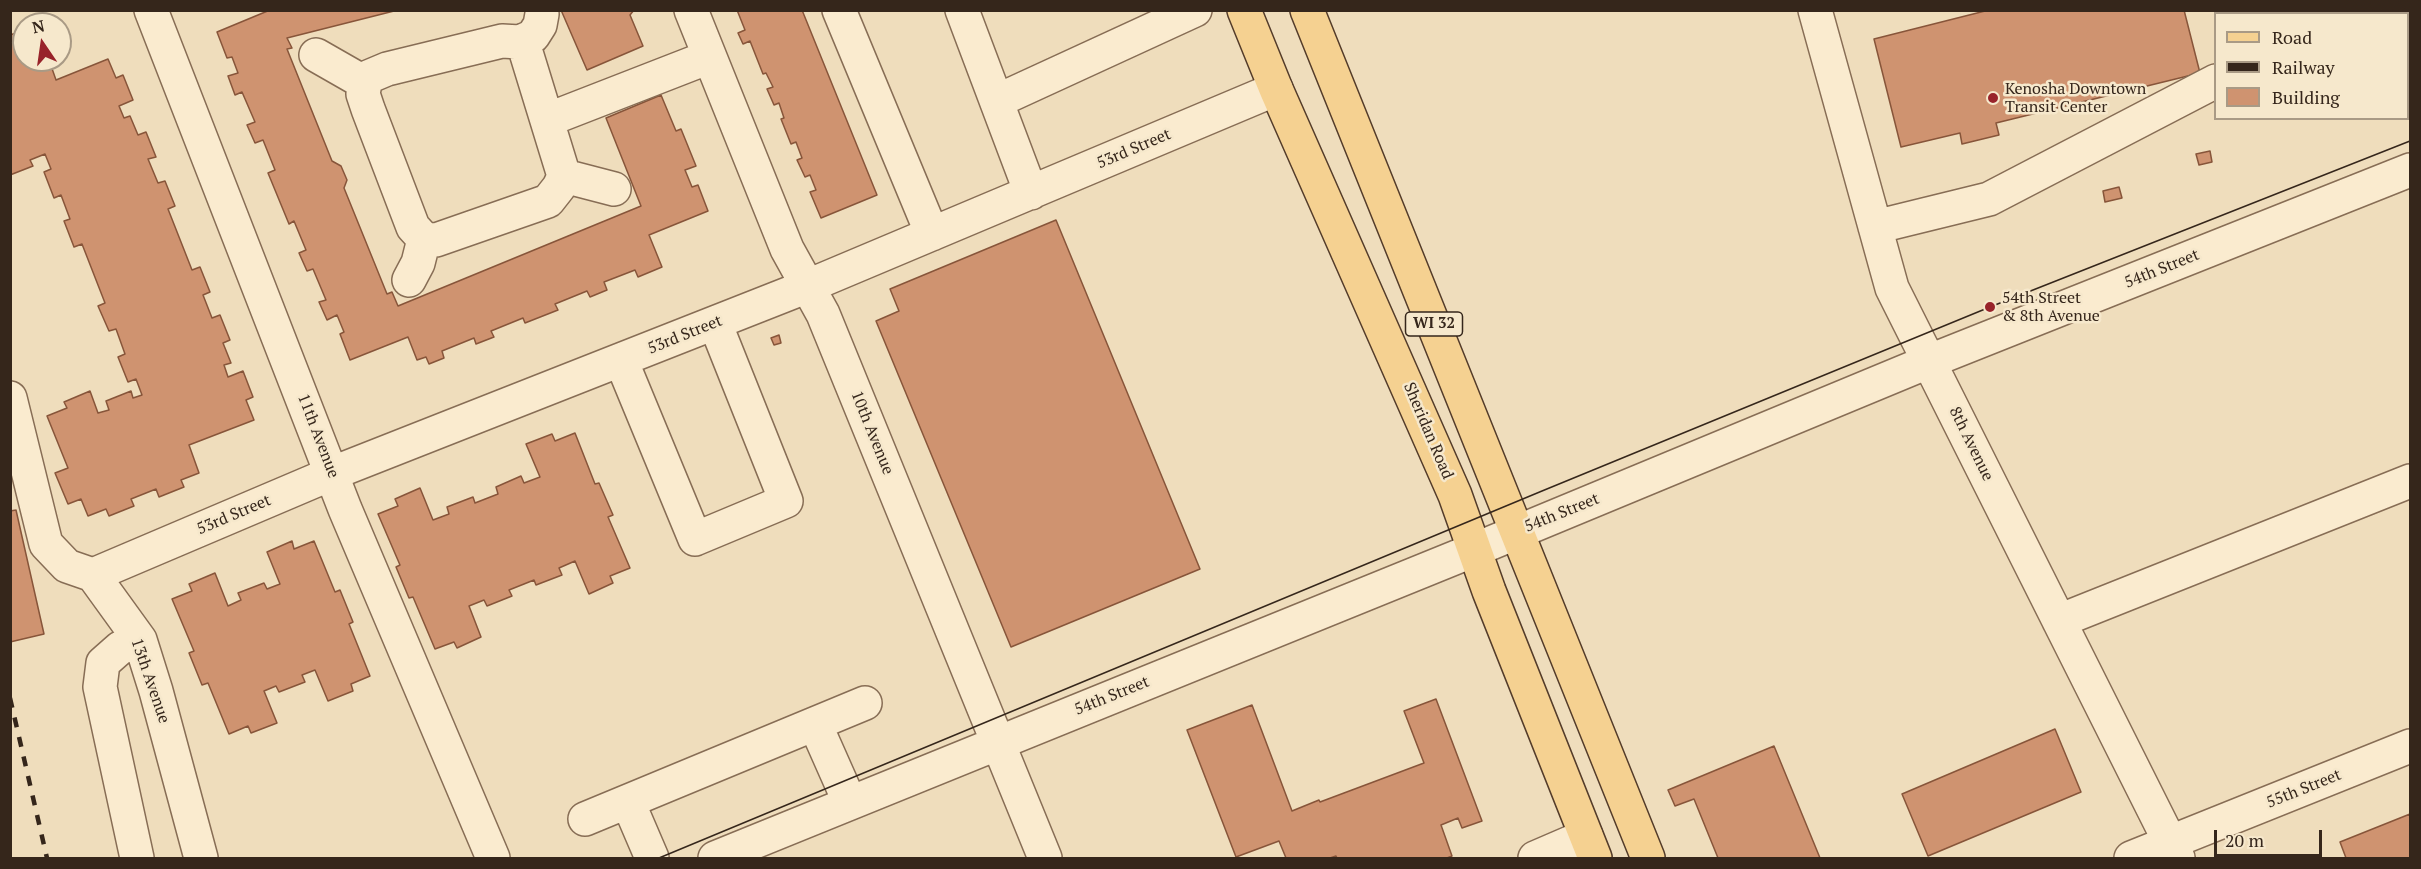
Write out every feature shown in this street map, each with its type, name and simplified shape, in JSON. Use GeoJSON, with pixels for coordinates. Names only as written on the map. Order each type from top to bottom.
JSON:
{"type":"FeatureCollection","features":[{"type":"Feature","properties":{"kind":"main road","name":"Sheridan Road"},"geometry":{"type":"LineString","coordinates":[[1244,10],[1276,89],[1455,495],[1474,550],[1591,847]]}},
{"type":"Feature","properties":{"kind":"main road","name":"WI 32"},"geometry":{"type":"LineString","coordinates":[[1307,10],[1648,858]]}},
{"type":"Feature","properties":{"kind":"street","name":"11th Avenue"},"geometry":{"type":"LineString","coordinates":[[151,10],[333,473],[345,509],[493,858]]}},
{"type":"Feature","properties":{"kind":"street","name":"10th Avenue"},"geometry":{"type":"LineString","coordinates":[[691,10],[787,249],[824,314],[1044,858]]}},
{"type":"Feature","properties":{"kind":"street"},"geometry":{"type":"LineString","coordinates":[[839,10],[932,234]]}},
{"type":"Feature","properties":{"kind":"street"},"geometry":{"type":"LineString","coordinates":[[962,10],[1031,193]]}},
{"type":"Feature","properties":{"kind":"street","name":"8th Avenue"},"geometry":{"type":"LineString","coordinates":[[1815,10],[1892,288],[2175,850]]}},
{"type":"Feature","properties":{"kind":"street"},"geometry":{"type":"LineString","coordinates":[[520,42],[525,49],[564,176],[559,187],[548,201],[436,240],[424,239],[413,227],[363,94],[368,77],[387,69],[502,42],[520,42],[532,36],[540,25],[542,14]]}},
{"type":"Feature","properties":{"kind":"street"},"geometry":{"type":"LineString","coordinates":[[996,101],[1180,14]]}},
{"type":"Feature","properties":{"kind":"street"},"geometry":{"type":"LineString","coordinates":[[316,55],[365,83]]}},
{"type":"Feature","properties":{"kind":"street"},"geometry":{"type":"LineString","coordinates":[[547,120],[709,57]]}},
{"type":"Feature","properties":{"kind":"street"},"geometry":{"type":"LineString","coordinates":[[1875,227],[1989,199],[2214,82]]}},
{"type":"Feature","properties":{"kind":"street","name":"53rd Street"},"geometry":{"type":"LineString","coordinates":[[93,575],[333,473],[808,286],[1276,89]]}},
{"type":"Feature","properties":{"kind":"street","name":"54th Street"},"geometry":{"type":"LineString","coordinates":[[715,858],[1930,362],[2410,170]]}},
{"type":"Feature","properties":{"kind":"street"},"geometry":{"type":"LineString","coordinates":[[564,176],[614,189]]}},
{"type":"Feature","properties":{"kind":"street"},"geometry":{"type":"LineString","coordinates":[[409,280],[418,263],[424,239]]}},
{"type":"Feature","properties":{"kind":"street"},"geometry":{"type":"LineString","coordinates":[[621,360],[695,540],[786,501],[715,323]]}},
{"type":"Feature","properties":{"kind":"street"},"geometry":{"type":"LineString","coordinates":[[10,398],[46,544],[67,566],[93,575]]}},
{"type":"Feature","properties":{"kind":"street"},"geometry":{"type":"LineString","coordinates":[[2060,621],[2410,481]]}},
{"type":"Feature","properties":{"kind":"street","name":"13th Avenue"},"geometry":{"type":"LineString","coordinates":[[93,575],[140,640],[201,858]]}},
{"type":"Feature","properties":{"kind":"street"},"geometry":{"type":"LineString","coordinates":[[137,858],[100,687],[103,663],[120,648],[140,640]]}},
{"type":"Feature","properties":{"kind":"street"},"geometry":{"type":"LineString","coordinates":[[585,819],[865,703]]}},
{"type":"Feature","properties":{"kind":"street"},"geometry":{"type":"LineString","coordinates":[[815,724],[850,803]]}},
{"type":"Feature","properties":{"kind":"street","name":"55th Street"},"geometry":{"type":"LineString","coordinates":[[2130,858],[2175,850],[2410,746]]}},
{"type":"Feature","properties":{"kind":"street"},"geometry":{"type":"LineString","coordinates":[[628,802],[652,858]]}},
{"type":"Feature","properties":{"kind":"street"},"geometry":{"type":"LineString","coordinates":[[1535,858],[1591,847]]}},
{"type":"Feature","properties":{"kind":"building"},"geometry":{"type":"Polygon","coordinates":[[[270,10],[398,10],[287,38],[292,48],[287,49],[332,161],[341,166],[347,180],[344,188],[387,294],[392,292],[398,306],[641,206],[606,118],[661,95],[676,131],[681,129],[696,166],[685,170],[692,187],[698,185],[708,211],[649,235],[662,267],[638,277],[635,270],[604,282],[607,290],[590,297],[587,291],[555,304],[558,310],[525,323],[523,318],[491,331],[494,337],[476,344],[474,338],[442,351],[444,358],[429,364],[426,357],[417,360],[408,337],[350,360],[340,334],[344,332],[337,315],[327,320],[319,302],[326,300],[313,269],[307,271],[299,253],[306,250],[294,221],[289,224],[268,173],[275,170],[263,140],[255,143],[247,125],[255,122],[242,92],[235,95],[228,76],[238,73],[232,57],[227,58],[217,32],[270,10]]]}},
{"type":"Feature","properties":{"kind":"building"},"geometry":{"type":"Polygon","coordinates":[[[561,10],[634,10],[630,15],[643,46],[587,70],[561,10]]]}},
{"type":"Feature","properties":{"kind":"building"},"geometry":{"type":"Polygon","coordinates":[[[737,10],[802,10],[877,195],[821,218],[810,192],[816,190],[810,175],[805,177],[797,160],[802,158],[796,142],[791,144],[781,119],[784,118],[779,103],[774,105],[767,89],[773,87],[766,73],[763,74],[750,41],[743,44],[738,33],[745,30],[737,10]]]}},
{"type":"Feature","properties":{"kind":"building","name":"Kenosha Downtown Transit Center"},"geometry":{"type":"Polygon","coordinates":[[[1989,10],[2184,10],[2200,73],[1996,123],[1999,135],[1962,144],[1960,133],[1901,147],[1874,39],[1989,10]]]}},
{"type":"Feature","properties":{"kind":"building"},"geometry":{"type":"Polygon","coordinates":[[[12,34],[12,72],[53,72],[56,80],[108,59],[116,78],[123,75],[133,100],[119,106],[124,118],[130,116],[138,135],[146,132],[156,157],[148,159],[158,183],[165,181],[175,206],[168,209],[192,270],[200,267],[210,292],[203,295],[212,318],[220,315],[230,340],[223,343],[231,363],[224,365],[228,377],[243,371],[253,397],[246,400],[254,420],[189,445],[199,473],[181,480],[184,487],[159,497],[156,489],[131,499],[134,506],[109,516],[106,509],[88,516],[81,499],[68,504],[55,473],[68,468],[47,416],[67,408],[64,402],[90,391],[98,413],[109,410],[106,401],[131,391],[133,398],[142,395],[136,379],[128,382],[118,357],[125,354],[116,329],[109,331],[98,306],[105,303],[82,244],[74,247],[64,221],[70,219],[61,195],[54,198],[44,172],[51,169],[45,154],[30,160],[33,166],[10,175],[10,35],[12,34]]]}},
{"type":"Feature","properties":{"kind":"building"},"geometry":{"type":"Polygon","coordinates":[[[2210,151],[2212,162],[2199,165],[2196,154],[2210,151]]]}},
{"type":"Feature","properties":{"kind":"building"},"geometry":{"type":"Polygon","coordinates":[[[2119,187],[2122,198],[2105,202],[2103,191],[2119,187]]]}},
{"type":"Feature","properties":{"kind":"building"},"geometry":{"type":"Polygon","coordinates":[[[1056,220],[1200,569],[1011,647],[876,321],[899,311],[890,289],[1056,220]]]}},
{"type":"Feature","properties":{"kind":"building"},"geometry":{"type":"Polygon","coordinates":[[[779,335],[781,343],[774,345],[771,338],[779,335]]]}},
{"type":"Feature","properties":{"kind":"building"},"geometry":{"type":"Polygon","coordinates":[[[575,433],[595,484],[599,483],[613,515],[608,517],[630,568],[610,576],[613,583],[589,594],[575,561],[559,568],[562,575],[536,585],[534,580],[509,590],[512,596],[487,606],[484,600],[469,606],[481,637],[457,648],[454,642],[435,649],[413,597],[409,598],[396,567],[400,565],[378,514],[398,506],[395,499],[420,488],[433,520],[449,514],[447,507],[473,497],[475,503],[498,494],[496,487],[521,476],[524,483],[540,477],[526,444],[552,434],[555,441],[575,433]]]}},
{"type":"Feature","properties":{"kind":"building"},"geometry":{"type":"Polygon","coordinates":[[[16,510],[44,634],[10,642],[10,511],[16,510]]]}},
{"type":"Feature","properties":{"kind":"building"},"geometry":{"type":"Polygon","coordinates":[[[292,541],[294,549],[314,541],[335,592],[340,590],[353,622],[349,624],[370,676],[351,684],[353,691],[328,701],[315,670],[302,675],[305,682],[279,692],[276,686],[264,691],[277,723],[251,733],[248,726],[229,734],[208,683],[202,685],[189,653],[194,651],[172,599],[192,591],[189,584],[215,573],[228,606],[241,600],[238,593],[264,583],[267,589],[280,584],[267,552],[292,541]]]}},
{"type":"Feature","properties":{"kind":"building"},"geometry":{"type":"Polygon","coordinates":[[[1436,699],[1482,821],[1462,828],[1458,818],[1441,825],[1452,856],[1447,858],[1337,858],[1336,856],[1286,858],[1279,841],[1236,857],[1187,730],[1252,705],[1292,811],[1424,763],[1404,711],[1436,699]]]}},
{"type":"Feature","properties":{"kind":"building"},"geometry":{"type":"Polygon","coordinates":[[[2055,729],[2081,792],[1928,856],[1902,794],[2055,729]]]}},
{"type":"Feature","properties":{"kind":"building"},"geometry":{"type":"Polygon","coordinates":[[[1774,746],[1820,858],[1718,858],[1694,799],[1675,806],[1668,790],[1774,746]]]}},
{"type":"Feature","properties":{"kind":"building"},"geometry":{"type":"Polygon","coordinates":[[[2410,814],[2410,858],[2346,858],[2340,842],[2410,814]]]}},
{"type":"Feature","properties":{"kind":"tram line"},"geometry":{"type":"LineString","coordinates":[[659,858],[1990,307],[2410,141]]}},
{"type":"Feature","properties":{"kind":"railway"},"geometry":{"type":"LineString","coordinates":[[10,698],[47,858]]}},
{"type":"Feature","properties":{"kind":"place","name":"Kenosha Downtown Transit Center"},"geometry":{"type":"Point","coordinates":[1993,98]}},
{"type":"Feature","properties":{"kind":"place","name":"54th Street & 8th Avenue"},"geometry":{"type":"Point","coordinates":[1990,307]}}]}
